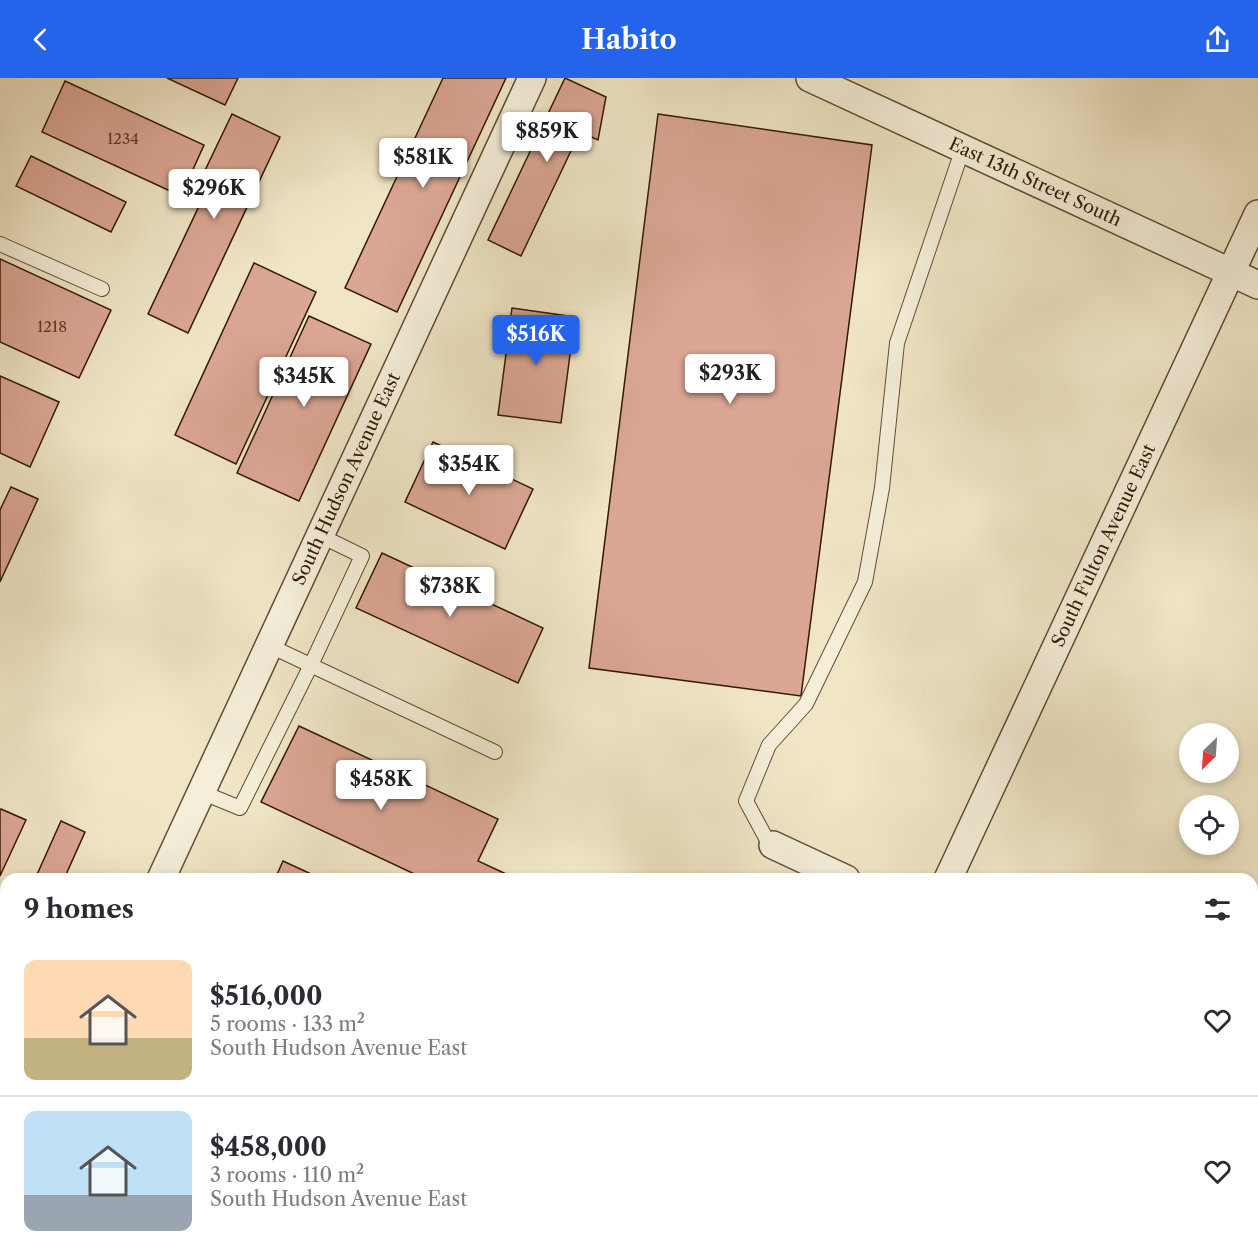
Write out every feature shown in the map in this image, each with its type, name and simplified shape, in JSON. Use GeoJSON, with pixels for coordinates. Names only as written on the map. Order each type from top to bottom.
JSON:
{"type":"FeatureCollection","features":[{"type":"Feature","properties":{"kind":"street","name":"South Hudson Avenue East"},"geometry":{"type":"LineString","coordinates":[[164,873],[532,78]]}},
{"type":"Feature","properties":{"kind":"street","name":"East 13th Street South"},"geometry":{"type":"LineString","coordinates":[[810,78],[1258,285]]}},
{"type":"Feature","properties":{"kind":"street","name":"South Fulton Avenue East"},"geometry":{"type":"LineString","coordinates":[[951,873],[1258,213]]}},
{"type":"Feature","properties":{"kind":"street"},"geometry":{"type":"LineString","coordinates":[[773,845],[833,873]]}},
{"type":"Feature","properties":{"kind":"lane"},"geometry":{"type":"LineString","coordinates":[[773,845],[767,840],[746,801],[770,745],[806,704],[865,582],[882,488],[897,343],[963,148]]}},
{"type":"Feature","properties":{"kind":"lane"},"geometry":{"type":"LineString","coordinates":[[0,244],[102,289]]}},
{"type":"Feature","properties":{"kind":"lane"},"geometry":{"type":"LineString","coordinates":[[201,792],[240,808],[311,665],[362,556],[321,536]]}},
{"type":"Feature","properties":{"kind":"lane"},"geometry":{"type":"LineString","coordinates":[[270,646],[495,752]]}},
{"type":"Feature","properties":{"kind":"building"},"geometry":{"type":"Polygon","coordinates":[[[167,78],[238,78],[225,105],[167,78]]]}},
{"type":"Feature","properties":{"kind":"building"},"geometry":{"type":"Polygon","coordinates":[[[443,78],[506,78],[397,312],[345,288],[443,78]]]}},
{"type":"Feature","properties":{"kind":"building"},"geometry":{"type":"Polygon","coordinates":[[[565,78],[606,97],[598,140],[580,132],[521,256],[488,240],[565,78]]]}},
{"type":"Feature","properties":{"kind":"building"},"geometry":{"type":"Polygon","coordinates":[[[65,81],[204,145],[181,196],[42,132],[65,81]]]}},
{"type":"Feature","properties":{"kind":"building"},"geometry":{"type":"Polygon","coordinates":[[[232,114],[280,137],[188,333],[148,314],[208,187],[199,183],[232,114]]]}},
{"type":"Feature","properties":{"kind":"building"},"geometry":{"type":"Polygon","coordinates":[[[658,114],[872,145],[801,696],[589,668],[658,114]]]}},
{"type":"Feature","properties":{"kind":"building"},"geometry":{"type":"Polygon","coordinates":[[[31,156],[126,202],[111,232],[16,186],[31,156]]]}},
{"type":"Feature","properties":{"kind":"building"},"geometry":{"type":"Polygon","coordinates":[[[0,259],[111,310],[79,378],[0,342],[0,259]]]}},
{"type":"Feature","properties":{"kind":"building"},"geometry":{"type":"Polygon","coordinates":[[[254,263],[316,292],[236,464],[175,435],[254,263]]]}},
{"type":"Feature","properties":{"kind":"building"},"geometry":{"type":"Polygon","coordinates":[[[512,308],[575,317],[561,423],[498,415],[512,308]]]}},
{"type":"Feature","properties":{"kind":"building"},"geometry":{"type":"Polygon","coordinates":[[[309,316],[371,344],[299,501],[237,473],[309,316]]]}},
{"type":"Feature","properties":{"kind":"building"},"geometry":{"type":"Polygon","coordinates":[[[0,376],[59,402],[30,467],[0,453],[0,376]]]}},
{"type":"Feature","properties":{"kind":"building"},"geometry":{"type":"Polygon","coordinates":[[[433,442],[533,489],[505,549],[405,502],[433,442]]]}},
{"type":"Feature","properties":{"kind":"building"},"geometry":{"type":"Polygon","coordinates":[[[11,487],[38,499],[0,582],[0,510],[11,487]]]}},
{"type":"Feature","properties":{"kind":"building"},"geometry":{"type":"Polygon","coordinates":[[[382,553],[543,628],[518,683],[356,608],[382,553]]]}},
{"type":"Feature","properties":{"kind":"building"},"geometry":{"type":"Polygon","coordinates":[[[299,726],[498,819],[478,861],[504,873],[412,873],[261,802],[299,726]]]}},
{"type":"Feature","properties":{"kind":"building"},"geometry":{"type":"Polygon","coordinates":[[[0,810],[26,820],[1,873],[0,873],[0,810]]]}},
{"type":"Feature","properties":{"kind":"building"},"geometry":{"type":"Polygon","coordinates":[[[61,821],[85,832],[67,873],[38,873],[61,821]]]}},
{"type":"Feature","properties":{"kind":"building"},"geometry":{"type":"Polygon","coordinates":[[[283,861],[309,873],[278,873],[283,861]]]}}]}
